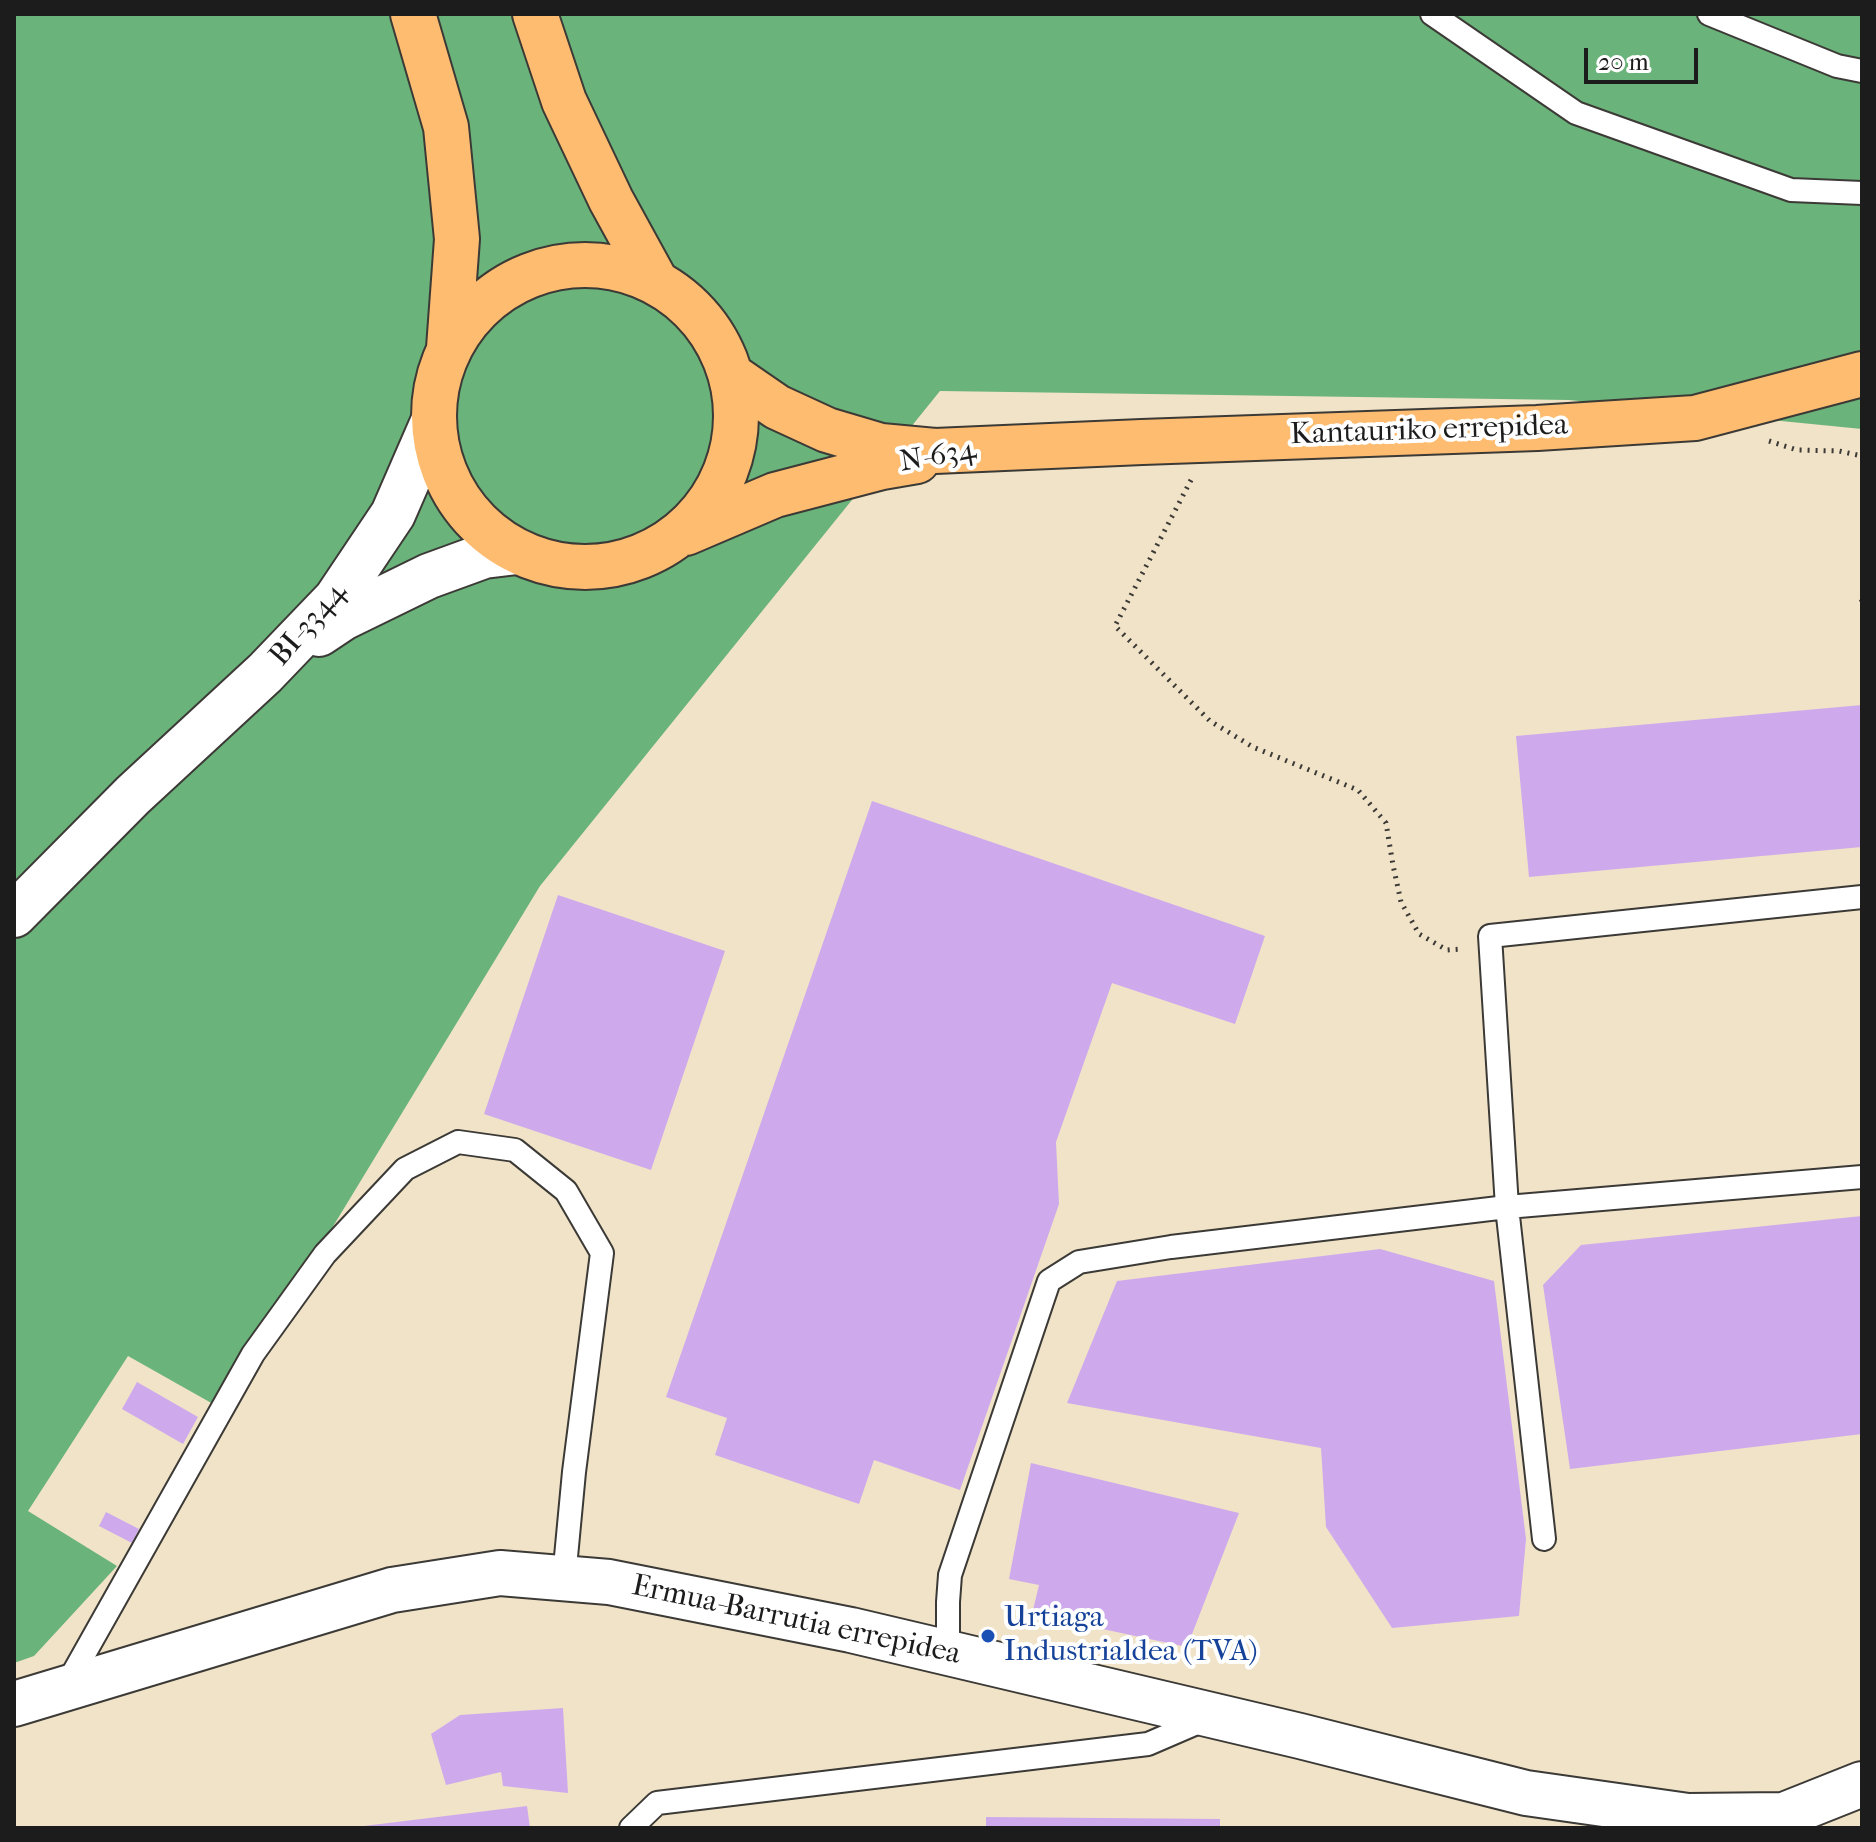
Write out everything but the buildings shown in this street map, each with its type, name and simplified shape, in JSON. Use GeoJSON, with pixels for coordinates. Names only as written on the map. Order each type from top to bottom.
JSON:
{"type":"FeatureCollection","features":[{"type":"Feature","properties":{"kind":"highway"},"geometry":{"type":"LineString","coordinates":[[413,14],[446,127],[457,239],[449,348],[436,384],[433,422],[444,474],[473,520],[517,552],[549,564],[583,568],[616,565],[649,554],[678,537],[703,512],[723,481],[734,447],[737,411],[732,376],[720,347],[703,320],[682,299],[656,282],[610,267],[562,266],[516,281],[477,309],[449,348]]}},
{"type":"Feature","properties":{"kind":"highway"},"geometry":{"type":"LineString","coordinates":[[535,14],[564,101],[611,200],[656,282]]}},
{"type":"Feature","properties":{"kind":"highway","name":"Kantauriko errepidea"},"geometry":{"type":"LineString","coordinates":[[991,449],[1537,428],[1695,418],[1862,374]]}},
{"type":"Feature","properties":{"kind":"highway","name":"N-634"},"geometry":{"type":"LineString","coordinates":[[732,376],[777,407],[802,419],[881,446],[935,451],[991,449]]}},
{"type":"Feature","properties":{"kind":"highway","name":"N-634"},"geometry":{"type":"LineString","coordinates":[[678,537],[775,495],[882,467],[991,449]]}},
{"type":"Feature","properties":{"kind":"street","name":"BI-3344"},"geometry":{"type":"LineString","coordinates":[[14,915],[133,795],[265,673],[336,599],[393,514],[433,422]]}},
{"type":"Feature","properties":{"kind":"street","name":"BI-3344"},"geometry":{"type":"LineString","coordinates":[[265,673],[343,618],[429,576],[484,556],[517,552]]}},
{"type":"Feature","properties":{"kind":"street","name":"Ermua-Barrutia errepidea"},"geometry":{"type":"LineString","coordinates":[[14,1704],[392,1590],[500,1573],[609,1582],[851,1630],[1526,1793],[1688,1816],[1784,1815],[1862,1784]]}},
{"type":"Feature","properties":{"kind":"lane"},"geometry":{"type":"LineString","coordinates":[[1432,14],[1576,113],[1791,190],[1862,193]]}},
{"type":"Feature","properties":{"kind":"lane"},"geometry":{"type":"LineString","coordinates":[[1709,14],[1837,66],[1862,71]]}},
{"type":"Feature","properties":{"kind":"lane"},"geometry":{"type":"LineString","coordinates":[[1544,1539],[1507,1207],[1490,936],[1862,897]]}},
{"type":"Feature","properties":{"kind":"lane"},"geometry":{"type":"LineString","coordinates":[[64,1690],[253,1354],[325,1254],[405,1169],[458,1142],[515,1150],[566,1191],[602,1253],[564,1578]]}},
{"type":"Feature","properties":{"kind":"lane"},"geometry":{"type":"LineString","coordinates":[[948,1653],[950,1575],[1049,1281],[1079,1262],[1171,1247],[1507,1207],[1862,1177]]}},
{"type":"Feature","properties":{"kind":"lane"},"geometry":{"type":"LineString","coordinates":[[631,1828],[657,1803],[1148,1744],[1214,1716]]}},
{"type":"Feature","properties":{"kind":"path"},"geometry":{"type":"LineString","coordinates":[[1212,440],[1115,626],[1210,721],[1253,747],[1358,790],[1386,823],[1401,902],[1419,934],[1447,950],[1491,948]]}},
{"type":"Feature","properties":{"kind":"green space"},"geometry":{"type":"Polygon","coordinates":[[[14,14],[1862,14],[1862,429],[1569,400],[940,391],[540,886],[222,1409],[128,1356],[28,1511],[117,1566],[34,1656],[14,1663],[14,14]]]}},
{"type":"Feature","properties":{"kind":"place","name":"Urtiaga Industrialdea (TVA)"},"geometry":{"type":"Point","coordinates":[988,1636]}}]}
